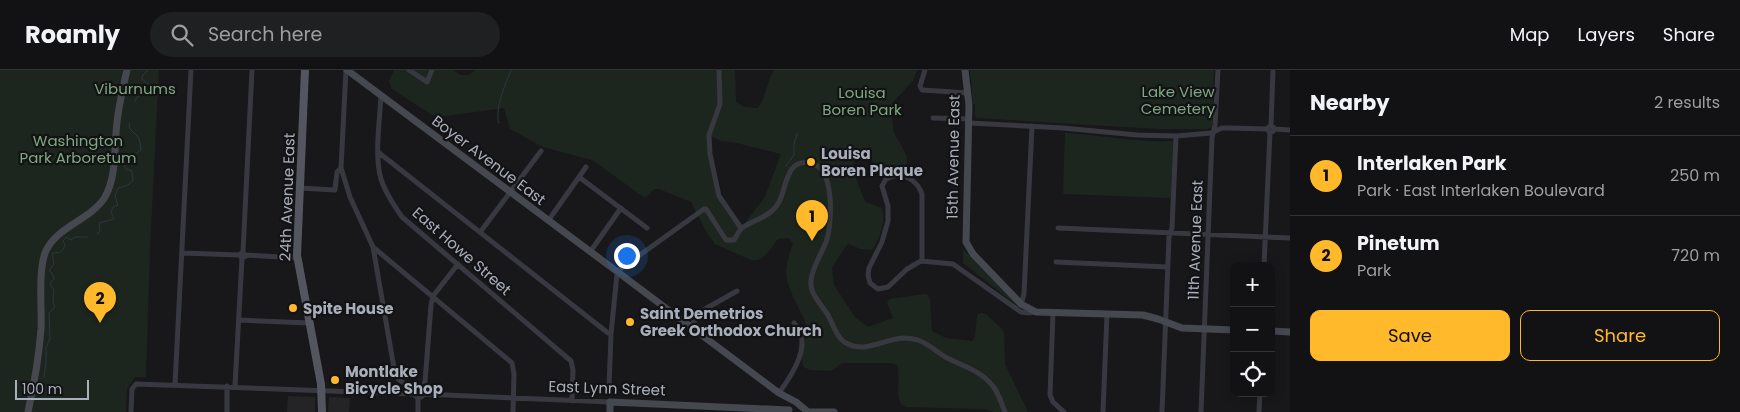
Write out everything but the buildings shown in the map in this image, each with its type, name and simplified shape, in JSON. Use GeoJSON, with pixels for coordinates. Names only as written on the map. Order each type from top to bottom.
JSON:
{"type":"FeatureCollection","features":[{"type":"Feature","properties":{"kind":"main road","name":"24th Avenue East"},"geometry":{"type":"LineString","coordinates":[[306,70],[297,258],[322,390],[322,412]]}},
{"type":"Feature","properties":{"kind":"street"},"geometry":{"type":"LineString","coordinates":[[28,412],[38,363],[44,260],[47,249],[62,231],[95,210],[108,191],[112,177],[117,121],[127,70]]}},
{"type":"Feature","properties":{"kind":"street"},"geometry":{"type":"LineString","coordinates":[[175,385],[191,70]]}},
{"type":"Feature","properties":{"kind":"street"},"geometry":{"type":"LineString","coordinates":[[235,386],[252,70]]}},
{"type":"Feature","properties":{"kind":"street"},"geometry":{"type":"LineString","coordinates":[[347,70],[341,168],[350,197],[373,247],[394,368],[399,380],[419,393]]}},
{"type":"Feature","properties":{"kind":"street","name":"Boyer Avenue East"},"geometry":{"type":"LineString","coordinates":[[347,70],[779,393],[808,412]]}},
{"type":"Feature","properties":{"kind":"street"},"geometry":{"type":"LineString","coordinates":[[409,70],[427,82],[432,70]]}},
{"type":"Feature","properties":{"kind":"street"},"geometry":{"type":"LineString","coordinates":[[719,70],[720,104],[709,135],[710,154],[719,196],[741,228]]}},
{"type":"Feature","properties":{"kind":"street"},"geometry":{"type":"LineString","coordinates":[[924,70],[920,86],[922,90],[968,93]]}},
{"type":"Feature","properties":{"kind":"street","name":"15th Avenue East"},"geometry":{"type":"LineString","coordinates":[[965,70],[969,121],[967,245],[1021,304]]}},
{"type":"Feature","properties":{"kind":"street","name":"11th Avenue East"},"geometry":{"type":"LineString","coordinates":[[1200,412],[1212,138],[1215,126],[1218,70]]}},
{"type":"Feature","properties":{"kind":"street"},"geometry":{"type":"LineString","coordinates":[[1264,262],[1273,70]]}},
{"type":"Feature","properties":{"kind":"street","name":"East Howe Street"},"geometry":{"type":"LineString","coordinates":[[381,96],[378,152],[381,179],[390,199],[402,217],[571,361],[573,370],[572,400]]}},
{"type":"Feature","properties":{"kind":"street"},"geometry":{"type":"LineString","coordinates":[[933,118],[1127,135],[1176,136],[1214,132],[1222,128],[1290,130]]}},
{"type":"Feature","properties":{"kind":"street"},"geometry":{"type":"LineString","coordinates":[[1032,126],[1024,294],[1021,304],[1036,312]]}},
{"type":"Feature","properties":{"kind":"street"},"geometry":{"type":"LineString","coordinates":[[1162,412],[1165,322],[1176,136]]}},
{"type":"Feature","properties":{"kind":"street"},"geometry":{"type":"LineString","coordinates":[[481,231],[541,151]]}},
{"type":"Feature","properties":{"kind":"street"},"geometry":{"type":"LineString","coordinates":[[378,152],[611,334]]}},
{"type":"Feature","properties":{"kind":"street"},"geometry":{"type":"LineString","coordinates":[[609,388],[611,334],[617,272],[693,216],[706,209],[726,240],[734,240],[741,228],[763,218],[776,207],[780,201],[786,177],[793,169],[806,163],[817,165],[827,182],[829,190],[830,217],[828,236],[812,274],[811,286],[840,337],[847,344],[859,347],[903,338],[923,342],[948,358],[984,376],[996,391],[1005,412]]}},
{"type":"Feature","properties":{"kind":"street"},"geometry":{"type":"LineString","coordinates":[[548,221],[586,167]]}},
{"type":"Feature","properties":{"kind":"street"},"geometry":{"type":"LineString","coordinates":[[300,188],[335,190],[337,172],[341,168]]}},
{"type":"Feature","properties":{"kind":"street"},"geometry":{"type":"LineString","coordinates":[[921,261],[922,194],[918,184],[912,179],[903,176],[893,176],[885,180],[882,186],[888,206],[888,221],[882,242],[869,268],[869,280],[875,288],[883,289],[891,285],[907,269],[921,261],[953,264],[1022,312],[1143,315],[1182,328],[1230,330]]}},
{"type":"Feature","properties":{"kind":"street"},"geometry":{"type":"LineString","coordinates":[[579,177],[647,228]]}},
{"type":"Feature","properties":{"kind":"street"},"geometry":{"type":"LineString","coordinates":[[590,252],[620,208]]}},
{"type":"Feature","properties":{"kind":"street"},"geometry":{"type":"LineString","coordinates":[[1058,228],[1290,238]]}},
{"type":"Feature","properties":{"kind":"street"},"geometry":{"type":"LineString","coordinates":[[373,247],[512,363],[514,368],[513,412]]}},
{"type":"Feature","properties":{"kind":"street"},"geometry":{"type":"LineString","coordinates":[[182,253],[297,258]]}},
{"type":"Feature","properties":{"kind":"street"},"geometry":{"type":"LineString","coordinates":[[1056,262],[1168,267]]}},
{"type":"Feature","properties":{"kind":"street"},"geometry":{"type":"LineString","coordinates":[[418,412],[419,393],[425,382],[433,296],[458,264]]}},
{"type":"Feature","properties":{"kind":"street"},"geometry":{"type":"LineString","coordinates":[[690,326],[705,309],[737,291]]}},
{"type":"Feature","properties":{"kind":"street"},"geometry":{"type":"LineString","coordinates":[[1053,313],[1050,395],[1053,402],[1063,411]]}},
{"type":"Feature","properties":{"kind":"street"},"geometry":{"type":"LineString","coordinates":[[1103,412],[1108,314]]}},
{"type":"Feature","properties":{"kind":"street"},"geometry":{"type":"LineString","coordinates":[[239,320],[309,323]]}},
{"type":"Feature","properties":{"kind":"street"},"geometry":{"type":"LineString","coordinates":[[779,393],[791,376],[800,351],[802,338],[799,327],[794,323]]}},
{"type":"Feature","properties":{"kind":"street"},"geometry":{"type":"LineString","coordinates":[[1275,331],[1290,332]]}},
{"type":"Feature","properties":{"kind":"street","name":"East Lynn Street"},"geometry":{"type":"LineString","coordinates":[[132,412],[132,389],[136,384],[419,393],[610,402],[704,409],[790,410]]}},
{"type":"Feature","properties":{"kind":"street"},"geometry":{"type":"LineString","coordinates":[[227,386],[227,412]]}},
{"type":"Feature","properties":{"kind":"street","name":"Boyer Avenue East"},"geometry":{"type":"LineString","coordinates":[[779,393],[790,410]]}},
{"type":"Feature","properties":{"kind":"street"},"geometry":{"type":"LineString","coordinates":[[1259,412],[1260,397]]}},
{"type":"Feature","properties":{"kind":"street"},"geometry":{"type":"LineString","coordinates":[[610,402],[610,412]]}},
{"type":"Feature","properties":{"kind":"street"},"geometry":{"type":"LineString","coordinates":[[790,410],[789,404],[794,402]]}},
{"type":"Feature","properties":{"kind":"street"},"geometry":{"type":"LineString","coordinates":[[808,412],[834,412]]}},
{"type":"Feature","properties":{"kind":"shaded area"},"geometry":{"type":"Polygon","coordinates":[[[288,396],[315,397],[315,412],[287,412],[288,396]]]}},
{"type":"Feature","properties":{"kind":"shaded area"},"geometry":{"type":"Polygon","coordinates":[[[329,397],[350,398],[349,412],[328,412],[329,397]]]}},
{"type":"Feature","properties":{"kind":"green space","name":"Washington Park Arboretum"},"geometry":{"type":"Polygon","coordinates":[[[0,70],[159,70],[146,377],[135,377],[127,389],[126,412],[0,412],[0,70]]]}},
{"type":"Feature","properties":{"kind":"green space","name":"Louisa Boren Park"},"geometry":{"type":"Polygon","coordinates":[[[394,70],[453,70],[461,75],[469,75],[475,70],[735,70],[736,102],[744,107],[758,108],[774,70],[917,70],[913,81],[892,103],[891,110],[894,133],[907,156],[906,171],[892,172],[886,170],[864,156],[857,154],[854,159],[854,171],[865,202],[882,208],[883,224],[878,240],[872,250],[860,249],[848,243],[832,267],[834,285],[855,317],[868,327],[893,318],[887,302],[890,299],[924,294],[928,295],[930,300],[932,331],[946,338],[972,341],[975,337],[977,315],[980,313],[986,314],[1002,329],[1004,334],[1005,364],[1028,412],[907,407],[901,404],[899,399],[897,365],[891,363],[842,363],[831,371],[810,370],[804,367],[802,357],[806,325],[790,290],[786,276],[787,263],[793,244],[789,238],[778,239],[763,257],[751,260],[715,244],[691,202],[659,189],[654,189],[645,198],[592,160],[543,147],[510,129],[504,108],[439,117],[432,115],[392,89],[389,81],[394,70]],[[709,135],[716,187],[741,228],[765,197],[781,154],[733,142],[721,141],[709,135]]]}},
{"type":"Feature","properties":{"kind":"green space","name":"Lake View Cemetery"},"geometry":{"type":"Polygon","coordinates":[[[970,70],[1214,70],[1212,127],[1208,129],[1158,129],[976,118],[970,70]]]}},
{"type":"Feature","properties":{"kind":"green space"},"geometry":{"type":"Polygon","coordinates":[[[1065,133],[1146,141],[1173,141],[1171,197],[1064,194],[1065,133]]]}},
{"type":"Feature","properties":{"kind":"green space"},"geometry":{"type":"Polygon","coordinates":[[[963,249],[1019,307],[963,263],[963,249]]]}},
{"type":"Feature","properties":{"kind":"waterway"},"geometry":{"type":"LineString","coordinates":[[135,101],[137,97],[147,93],[146,90],[149,88],[149,85],[142,79],[148,70]]}},
{"type":"Feature","properties":{"kind":"waterway"},"geometry":{"type":"LineString","coordinates":[[499,123],[499,104],[511,70]]}},
{"type":"Feature","properties":{"kind":"waterway"},"geometry":{"type":"LineString","coordinates":[[97,234],[100,231],[99,223],[114,219],[111,212],[113,207],[118,205],[115,196],[118,188],[128,185],[133,181],[132,171],[126,169],[123,163],[141,150],[139,138],[129,128],[129,123]]}},
{"type":"Feature","properties":{"kind":"waterway"},"geometry":{"type":"LineString","coordinates":[[786,166],[794,155],[794,144],[797,134]]}},
{"type":"Feature","properties":{"kind":"waterway"},"geometry":{"type":"LineString","coordinates":[[44,378],[46,348],[50,338],[49,313],[55,307],[53,302],[54,290],[50,284],[54,279],[49,271],[54,264],[52,253],[62,251],[65,245],[63,241],[67,237],[71,240],[75,237],[88,237]]}},
{"type":"Feature","properties":{"kind":"place","name":"Louisa Boren Plaque"},"geometry":{"type":"Point","coordinates":[811,162]}},
{"type":"Feature","properties":{"kind":"place","name":"Interlaken Park"},"geometry":{"type":"Point","coordinates":[812,241]}},
{"type":"Feature","properties":{"kind":"place","name":"Spite House"},"geometry":{"type":"Point","coordinates":[293,308]}},
{"type":"Feature","properties":{"kind":"place","name":"Saint Demetrios Greek Orthodox Church"},"geometry":{"type":"Point","coordinates":[630,322]}},
{"type":"Feature","properties":{"kind":"place","name":"Pinetum"},"geometry":{"type":"Point","coordinates":[100,323]}},
{"type":"Feature","properties":{"kind":"place","name":"Montlake Bicycle Shop"},"geometry":{"type":"Point","coordinates":[335,380]}},
{"type":"Feature","properties":{"kind":"park label","name":"Viburnums"},"geometry":{"type":"Point","coordinates":[135,88]}}]}
